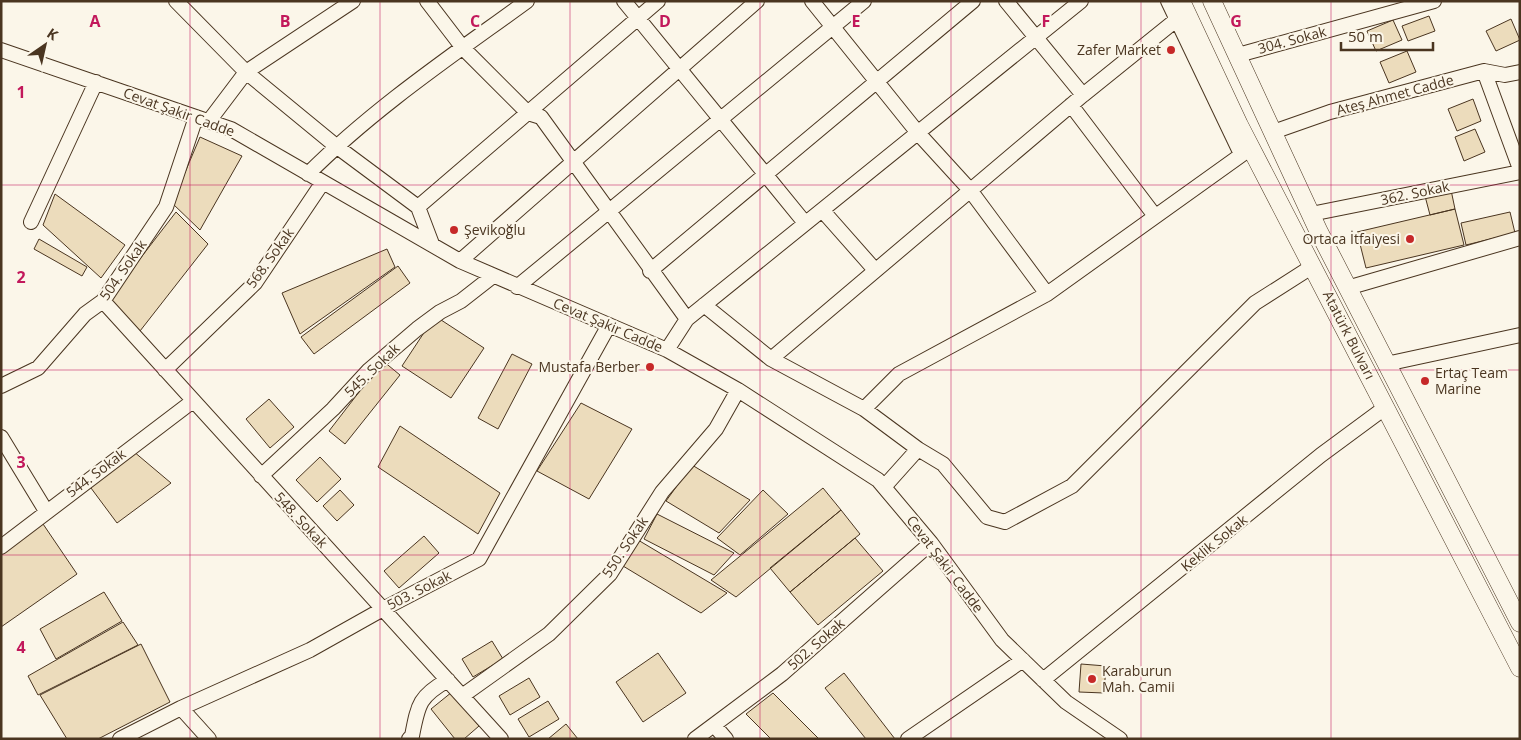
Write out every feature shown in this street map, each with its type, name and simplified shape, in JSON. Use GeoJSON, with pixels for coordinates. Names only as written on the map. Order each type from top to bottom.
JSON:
{"type":"FeatureCollection","features":[{"type":"Feature","properties":{"kind":"main road","name":"Atatürk Bulvarı"},"geometry":{"type":"LineString","coordinates":[[1212,1],[1347,288],[1520,623]]}},
{"type":"Feature","properties":{"kind":"main road","name":"Atatürk Bulvarı"},"geometry":{"type":"LineString","coordinates":[[1182,10],[1246,151],[1313,266],[1520,668]]}},
{"type":"Feature","properties":{"kind":"street","name":"504. Sokak"},"geometry":{"type":"LineString","coordinates":[[1,386],[38,368],[85,314],[103,300],[166,207],[202,119],[246,72],[353,1]]}},
{"type":"Feature","properties":{"kind":"street"},"geometry":{"type":"LineString","coordinates":[[427,1],[463,48],[528,113],[541,117],[650,271],[687,319]]}},
{"type":"Feature","properties":{"kind":"street"},"geometry":{"type":"LineString","coordinates":[[308,174],[336,146],[527,1]]}},
{"type":"Feature","properties":{"kind":"street"},"geometry":{"type":"LineString","coordinates":[[624,1],[805,223]]}},
{"type":"Feature","properties":{"kind":"street"},"geometry":{"type":"LineString","coordinates":[[418,208],[658,1]]}},
{"type":"Feature","properties":{"kind":"street"},"geometry":{"type":"LineString","coordinates":[[460,261],[757,1]]}},
{"type":"Feature","properties":{"kind":"street"},"geometry":{"type":"LineString","coordinates":[[812,1],[918,133],[970,190],[1047,294]]}},
{"type":"Feature","properties":{"kind":"street"},"geometry":{"type":"LineString","coordinates":[[517,287],[864,1]]}},
{"type":"Feature","properties":{"kind":"street"},"geometry":{"type":"LineString","coordinates":[[650,271],[973,1]]}},
{"type":"Feature","properties":{"kind":"street"},"geometry":{"type":"LineString","coordinates":[[1006,1],[1083,95]]}},
{"type":"Feature","properties":{"kind":"street"},"geometry":{"type":"LineString","coordinates":[[667,350],[687,319],[1081,1]]}},
{"type":"Feature","properties":{"kind":"street"},"geometry":{"type":"LineString","coordinates":[[771,359],[1182,10],[1168,1]]}},
{"type":"Feature","properties":{"kind":"street","name":"304. Sokak"},"geometry":{"type":"LineString","coordinates":[[1238,55],[1434,1]]}},
{"type":"Feature","properties":{"kind":"street"},"geometry":{"type":"LineString","coordinates":[[182,4],[246,72],[336,146],[418,208],[432,244]]}},
{"type":"Feature","properties":{"kind":"street","name":"Cevat Şakir Cadde"},"geometry":{"type":"LineString","coordinates":[[1,50],[231,129],[460,261],[667,350],[738,390],[878,480],[932,543],[1002,640],[1066,702],[1120,739]]}},
{"type":"Feature","properties":{"kind":"street"},"geometry":{"type":"LineString","coordinates":[[1484,71],[1520,170]]}},
{"type":"Feature","properties":{"kind":"street","name":"Ateş Ahmet Cadde"},"geometry":{"type":"LineString","coordinates":[[1273,132],[1330,112],[1484,71],[1505,74],[1520,72]]}},
{"type":"Feature","properties":{"kind":"street"},"geometry":{"type":"LineString","coordinates":[[31,222],[96,82]]}},
{"type":"Feature","properties":{"kind":"street"},"geometry":{"type":"LineString","coordinates":[[1071,105],[1155,216]]}},
{"type":"Feature","properties":{"kind":"street"},"geometry":{"type":"LineString","coordinates":[[864,409],[899,374],[1047,294],[1246,151]]}},
{"type":"Feature","properties":{"kind":"street","name":"362. Sokak"},"geometry":{"type":"LineString","coordinates":[[1311,214],[1520,170]]}},
{"type":"Feature","properties":{"kind":"street","name":"568. Sokak"},"geometry":{"type":"LineString","coordinates":[[165,370],[254,283],[323,182]]}},
{"type":"Feature","properties":{"kind":"street"},"geometry":{"type":"LineString","coordinates":[[822,210],[875,270]]}},
{"type":"Feature","properties":{"kind":"street"},"geometry":{"type":"LineString","coordinates":[[1347,288],[1520,238]]}},
{"type":"Feature","properties":{"kind":"street"},"geometry":{"type":"LineString","coordinates":[[704,305],[771,359],[864,409],[918,449],[942,464],[987,516],[1005,522],[1072,486],[1255,303],[1313,266]]}},
{"type":"Feature","properties":{"kind":"street","name":"545. Sokak"},"geometry":{"type":"LineString","coordinates":[[261,476],[332,409],[368,370],[417,329],[440,312],[461,301],[493,276]]}},
{"type":"Feature","properties":{"kind":"street","name":"548. Sokak"},"geometry":{"type":"LineString","coordinates":[[103,300],[500,739]]}},
{"type":"Feature","properties":{"kind":"street","name":"503. Sokak"},"geometry":{"type":"LineString","coordinates":[[120,739],[181,708],[310,650],[479,559],[609,325]]}},
{"type":"Feature","properties":{"kind":"street"},"geometry":{"type":"LineString","coordinates":[[1386,364],[1520,335]]}},
{"type":"Feature","properties":{"kind":"street","name":"550. Sokak"},"geometry":{"type":"LineString","coordinates":[[462,696],[549,634],[610,574],[662,492],[716,429],[738,390]]}},
{"type":"Feature","properties":{"kind":"street","name":"544. Sokak"},"geometry":{"type":"LineString","coordinates":[[1,547],[193,401]]}},
{"type":"Feature","properties":{"kind":"street","name":"Keklik Sokak"},"geometry":{"type":"LineString","coordinates":[[1043,680],[1321,455],[1386,407]]}},
{"type":"Feature","properties":{"kind":"street"},"geometry":{"type":"LineString","coordinates":[[1,437],[46,511]]}},
{"type":"Feature","properties":{"kind":"street"},"geometry":{"type":"LineString","coordinates":[[884,487],[918,449]]}},
{"type":"Feature","properties":{"kind":"street","name":"502. Sokak"},"geometry":{"type":"LineString","coordinates":[[695,739],[782,674],[932,543]]}},
{"type":"Feature","properties":{"kind":"street"},"geometry":{"type":"LineString","coordinates":[[908,739],[926,734],[1023,660]]}},
{"type":"Feature","properties":{"kind":"street"},"geometry":{"type":"LineString","coordinates":[[409,739],[412,736],[417,711],[427,692],[448,680]]}},
{"type":"Feature","properties":{"kind":"street"},"geometry":{"type":"LineString","coordinates":[[181,708],[209,739]]}},
{"type":"Feature","properties":{"kind":"street"},"geometry":{"type":"LineString","coordinates":[[714,724],[726,739]]}},
{"type":"Feature","properties":{"kind":"building"},"geometry":{"type":"Polygon","coordinates":[[[1429,16],[1435,31],[1408,41],[1402,26],[1429,16]]]}},
{"type":"Feature","properties":{"kind":"building"},"geometry":{"type":"Polygon","coordinates":[[[1511,19],[1520,40],[1496,51],[1486,31],[1511,19]]]}},
{"type":"Feature","properties":{"kind":"building"},"geometry":{"type":"Polygon","coordinates":[[[1393,20],[1402,40],[1376,51],[1367,31],[1393,20]]]}},
{"type":"Feature","properties":{"kind":"building"},"geometry":{"type":"Polygon","coordinates":[[[1407,51],[1416,72],[1389,83],[1380,62],[1407,51]]]}},
{"type":"Feature","properties":{"kind":"building"},"geometry":{"type":"Polygon","coordinates":[[[1473,99],[1481,121],[1457,131],[1448,109],[1473,99]]]}},
{"type":"Feature","properties":{"kind":"building"},"geometry":{"type":"Polygon","coordinates":[[[1475,129],[1485,152],[1464,161],[1455,137],[1475,129]]]}},
{"type":"Feature","properties":{"kind":"building"},"geometry":{"type":"Polygon","coordinates":[[[200,137],[242,156],[200,230],[172,203],[200,137]]]}},
{"type":"Feature","properties":{"kind":"building"},"geometry":{"type":"Polygon","coordinates":[[[1451,190],[1455,209],[1430,215],[1425,196],[1451,190]]]}},
{"type":"Feature","properties":{"kind":"building"},"geometry":{"type":"Polygon","coordinates":[[[55,194],[125,245],[101,278],[43,225],[55,194]]]}},
{"type":"Feature","properties":{"kind":"building","name":"Ortaca İtfaiyesi"},"geometry":{"type":"Polygon","coordinates":[[[1455,209],[1464,245],[1366,268],[1357,232],[1455,209]]]}},
{"type":"Feature","properties":{"kind":"building"},"geometry":{"type":"Polygon","coordinates":[[[176,212],[208,244],[140,331],[109,299],[176,212]]]}},
{"type":"Feature","properties":{"kind":"building"},"geometry":{"type":"Polygon","coordinates":[[[1510,212],[1515,233],[1466,245],[1461,223],[1510,212]]]}},
{"type":"Feature","properties":{"kind":"building"},"geometry":{"type":"Polygon","coordinates":[[[39,239],[87,267],[82,276],[34,249],[39,239]]]}},
{"type":"Feature","properties":{"kind":"building"},"geometry":{"type":"Polygon","coordinates":[[[387,249],[395,267],[300,334],[282,293],[387,249]]]}},
{"type":"Feature","properties":{"kind":"building"},"geometry":{"type":"Polygon","coordinates":[[[398,266],[410,283],[314,354],[301,337],[398,266]]]}},
{"type":"Feature","properties":{"kind":"building"},"geometry":{"type":"Polygon","coordinates":[[[435,316],[484,348],[451,398],[402,366],[435,316]]]}},
{"type":"Feature","properties":{"kind":"building"},"geometry":{"type":"Polygon","coordinates":[[[512,354],[532,364],[498,429],[478,418],[512,354]]]}},
{"type":"Feature","properties":{"kind":"building"},"geometry":{"type":"Polygon","coordinates":[[[383,361],[400,375],[345,444],[329,431],[383,361]]]}},
{"type":"Feature","properties":{"kind":"building"},"geometry":{"type":"Polygon","coordinates":[[[269,399],[294,427],[270,448],[246,419],[269,399]]]}},
{"type":"Feature","properties":{"kind":"building"},"geometry":{"type":"Polygon","coordinates":[[[581,403],[632,429],[589,499],[537,471],[581,403]]]}},
{"type":"Feature","properties":{"kind":"building"},"geometry":{"type":"Polygon","coordinates":[[[400,426],[500,493],[478,534],[378,467],[400,426]]]}},
{"type":"Feature","properties":{"kind":"building"},"geometry":{"type":"Polygon","coordinates":[[[133,451],[171,483],[117,523],[88,484],[133,451]]]}},
{"type":"Feature","properties":{"kind":"building"},"geometry":{"type":"Polygon","coordinates":[[[320,457],[341,479],[317,502],[296,480],[320,457]]]}},
{"type":"Feature","properties":{"kind":"building"},"geometry":{"type":"Polygon","coordinates":[[[692,465],[750,500],[719,533],[666,501],[692,465]]]}},
{"type":"Feature","properties":{"kind":"building"},"geometry":{"type":"Polygon","coordinates":[[[823,488],[841,510],[736,597],[711,580],[823,488]]]}},
{"type":"Feature","properties":{"kind":"building"},"geometry":{"type":"Polygon","coordinates":[[[340,490],[354,505],[337,521],[323,506],[340,490]]]}},
{"type":"Feature","properties":{"kind":"building"},"geometry":{"type":"Polygon","coordinates":[[[763,490],[788,514],[740,555],[717,538],[763,490]]]}},
{"type":"Feature","properties":{"kind":"building"},"geometry":{"type":"Polygon","coordinates":[[[841,510],[860,534],[790,592],[770,568],[841,510]]]}},
{"type":"Feature","properties":{"kind":"building"},"geometry":{"type":"Polygon","coordinates":[[[657,514],[734,553],[714,575],[644,539],[657,514]]]}},
{"type":"Feature","properties":{"kind":"building"},"geometry":{"type":"Polygon","coordinates":[[[41,521],[77,574],[1,627],[1,554],[41,521]]]}},
{"type":"Feature","properties":{"kind":"building"},"geometry":{"type":"Polygon","coordinates":[[[424,536],[439,553],[399,588],[384,571],[424,536]]]}},
{"type":"Feature","properties":{"kind":"building"},"geometry":{"type":"Polygon","coordinates":[[[855,538],[883,571],[818,625],[790,592],[855,538]]]}},
{"type":"Feature","properties":{"kind":"building"},"geometry":{"type":"Polygon","coordinates":[[[638,540],[727,593],[701,613],[623,566],[638,540]]]}},
{"type":"Feature","properties":{"kind":"building"},"geometry":{"type":"Polygon","coordinates":[[[104,592],[122,621],[56,659],[40,629],[104,592]]]}},
{"type":"Feature","properties":{"kind":"building"},"geometry":{"type":"Polygon","coordinates":[[[123,622],[138,645],[38,695],[28,676],[123,622]]]}},
{"type":"Feature","properties":{"kind":"building"},"geometry":{"type":"Polygon","coordinates":[[[492,641],[503,659],[473,677],[462,659],[492,641]]]}},
{"type":"Feature","properties":{"kind":"building"},"geometry":{"type":"Polygon","coordinates":[[[141,644],[170,702],[98,739],[67,739],[40,695],[141,644]]]}},
{"type":"Feature","properties":{"kind":"building"},"geometry":{"type":"Polygon","coordinates":[[[658,653],[686,693],[643,722],[616,682],[658,653]]]}},
{"type":"Feature","properties":{"kind":"building","name":"Karaburun Mah. Camii"},"geometry":{"type":"Polygon","coordinates":[[[1081,664],[1106,666],[1104,693],[1079,692],[1081,664]]]}},
{"type":"Feature","properties":{"kind":"building"},"geometry":{"type":"Polygon","coordinates":[[[844,673],[895,739],[866,739],[825,688],[844,673]]]}},
{"type":"Feature","properties":{"kind":"building"},"geometry":{"type":"Polygon","coordinates":[[[529,678],[540,697],[510,715],[499,696],[529,678]]]}},
{"type":"Feature","properties":{"kind":"building"},"geometry":{"type":"Polygon","coordinates":[[[452,692],[479,726],[464,739],[455,739],[431,709],[452,692]]]}},
{"type":"Feature","properties":{"kind":"building"},"geometry":{"type":"Polygon","coordinates":[[[773,693],[819,739],[771,739],[746,714],[773,693]]]}},
{"type":"Feature","properties":{"kind":"building"},"geometry":{"type":"Polygon","coordinates":[[[548,701],[559,719],[529,737],[518,719],[548,701]]]}},
{"type":"Feature","properties":{"kind":"building"},"geometry":{"type":"Polygon","coordinates":[[[566,724],[578,739],[548,739],[566,724]]]}},
{"type":"Feature","properties":{"kind":"place","name":"Zafer Market"},"geometry":{"type":"Point","coordinates":[1171,50]}},
{"type":"Feature","properties":{"kind":"place","name":"Şevikoğlu"},"geometry":{"type":"Point","coordinates":[454,230]}},
{"type":"Feature","properties":{"kind":"place","name":"Ortaca İtfaiyesi"},"geometry":{"type":"Point","coordinates":[1410,239]}},
{"type":"Feature","properties":{"kind":"place","name":"Mustafa Berber"},"geometry":{"type":"Point","coordinates":[650,367]}},
{"type":"Feature","properties":{"kind":"place","name":"Ertaç Team Marine"},"geometry":{"type":"Point","coordinates":[1425,381]}},
{"type":"Feature","properties":{"kind":"place","name":"Karaburun Mah. Camii"},"geometry":{"type":"Point","coordinates":[1092,679]}}]}
